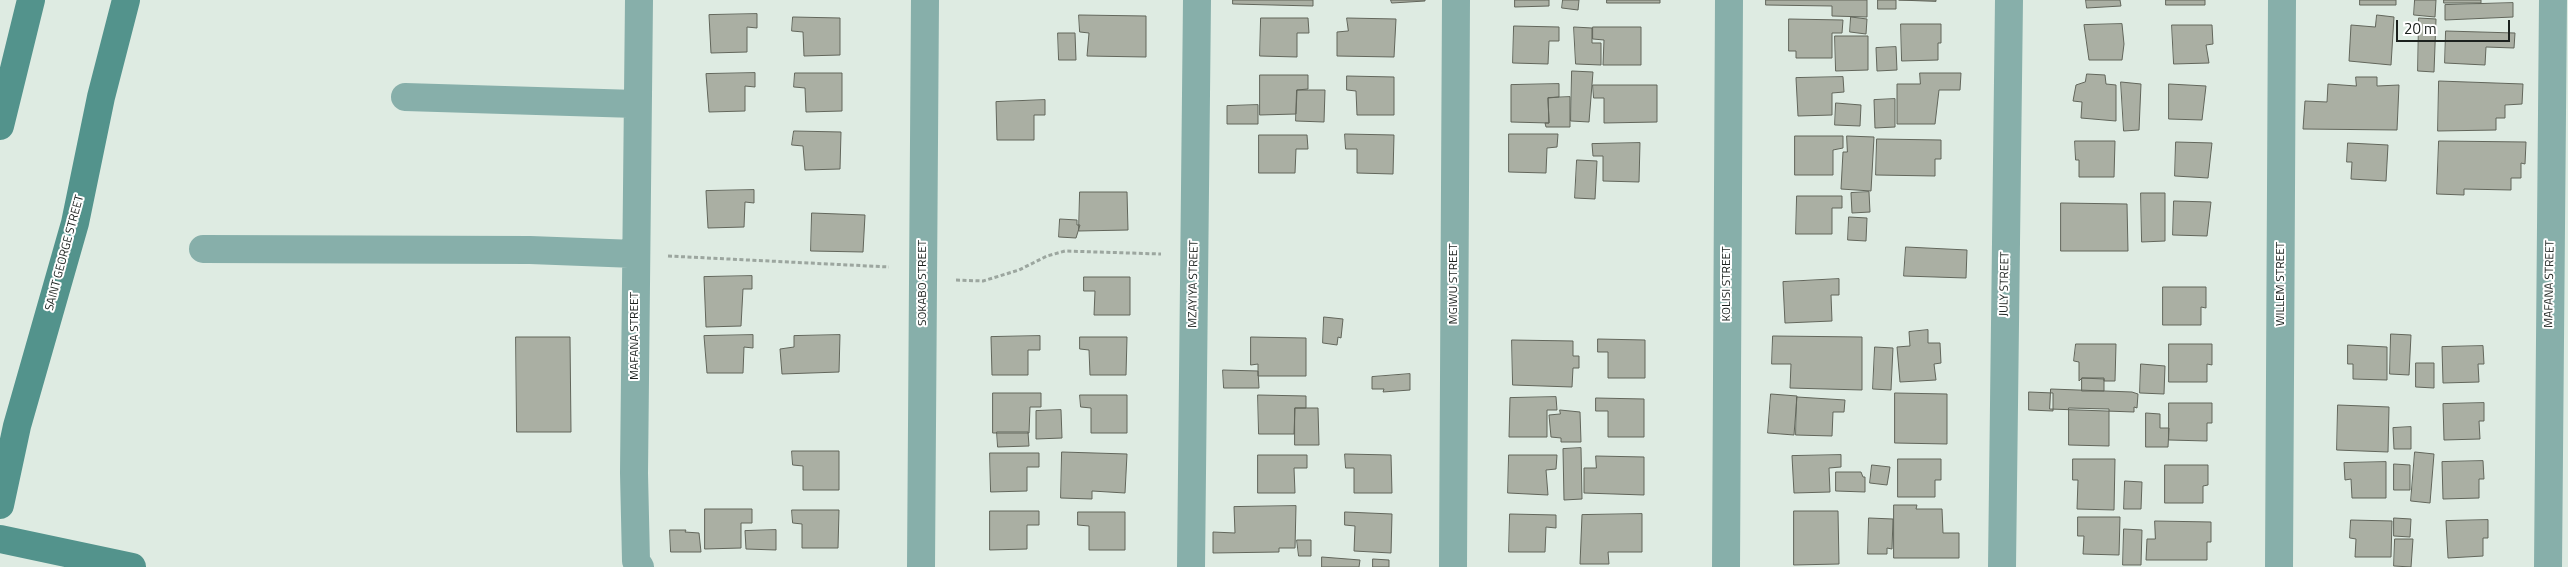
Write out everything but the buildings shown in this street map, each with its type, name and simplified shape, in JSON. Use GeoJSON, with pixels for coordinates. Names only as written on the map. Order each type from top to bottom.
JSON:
{"type":"FeatureCollection","features":[{"type":"Feature","properties":{"kind":"main road"},"geometry":{"type":"LineString","coordinates":[[0,126],[31,0]]}},
{"type":"Feature","properties":{"kind":"main road","name":"SAINT GEORGE STREET"},"geometry":{"type":"LineString","coordinates":[[0,505],[17,426],[75,223],[101,97],[126,0]]}},
{"type":"Feature","properties":{"kind":"main road"},"geometry":{"type":"LineString","coordinates":[[0,539],[132,567]]}},
{"type":"Feature","properties":{"kind":"street","name":"MAFANA STREET"},"geometry":{"type":"LineString","coordinates":[[639,0],[636,104],[634,473],[636,561],[640,567]]}},
{"type":"Feature","properties":{"kind":"street","name":"SOKABO STREET"},"geometry":{"type":"LineString","coordinates":[[921,567],[925,0]]}},
{"type":"Feature","properties":{"kind":"street","name":"MZAYIYA STREET"},"geometry":{"type":"LineString","coordinates":[[1191,567],[1197,0]]}},
{"type":"Feature","properties":{"kind":"street","name":"MGIWU STREET"},"geometry":{"type":"LineString","coordinates":[[1453,567],[1456,0]]}},
{"type":"Feature","properties":{"kind":"street","name":"KOLISI STREET"},"geometry":{"type":"LineString","coordinates":[[1726,567],[1729,0]]}},
{"type":"Feature","properties":{"kind":"street","name":"JULY STREET"},"geometry":{"type":"LineString","coordinates":[[2002,567],[2009,0]]}},
{"type":"Feature","properties":{"kind":"street","name":"WILLEM STREET"},"geometry":{"type":"LineString","coordinates":[[2279,567],[2282,0]]}},
{"type":"Feature","properties":{"kind":"street","name":"MAFANA STREET"},"geometry":{"type":"LineString","coordinates":[[2548,567],[2553,0]]}},
{"type":"Feature","properties":{"kind":"street"},"geometry":{"type":"LineString","coordinates":[[405,97],[636,104]]}},
{"type":"Feature","properties":{"kind":"street"},"geometry":{"type":"LineString","coordinates":[[203,249],[530,250],[635,254]]}},
{"type":"Feature","properties":{"kind":"path"},"geometry":{"type":"LineString","coordinates":[[635,254],[923,268],[953,280],[983,281],[1020,270],[1047,256],[1064,251],[1128,251],[1194,256]]}}]}
